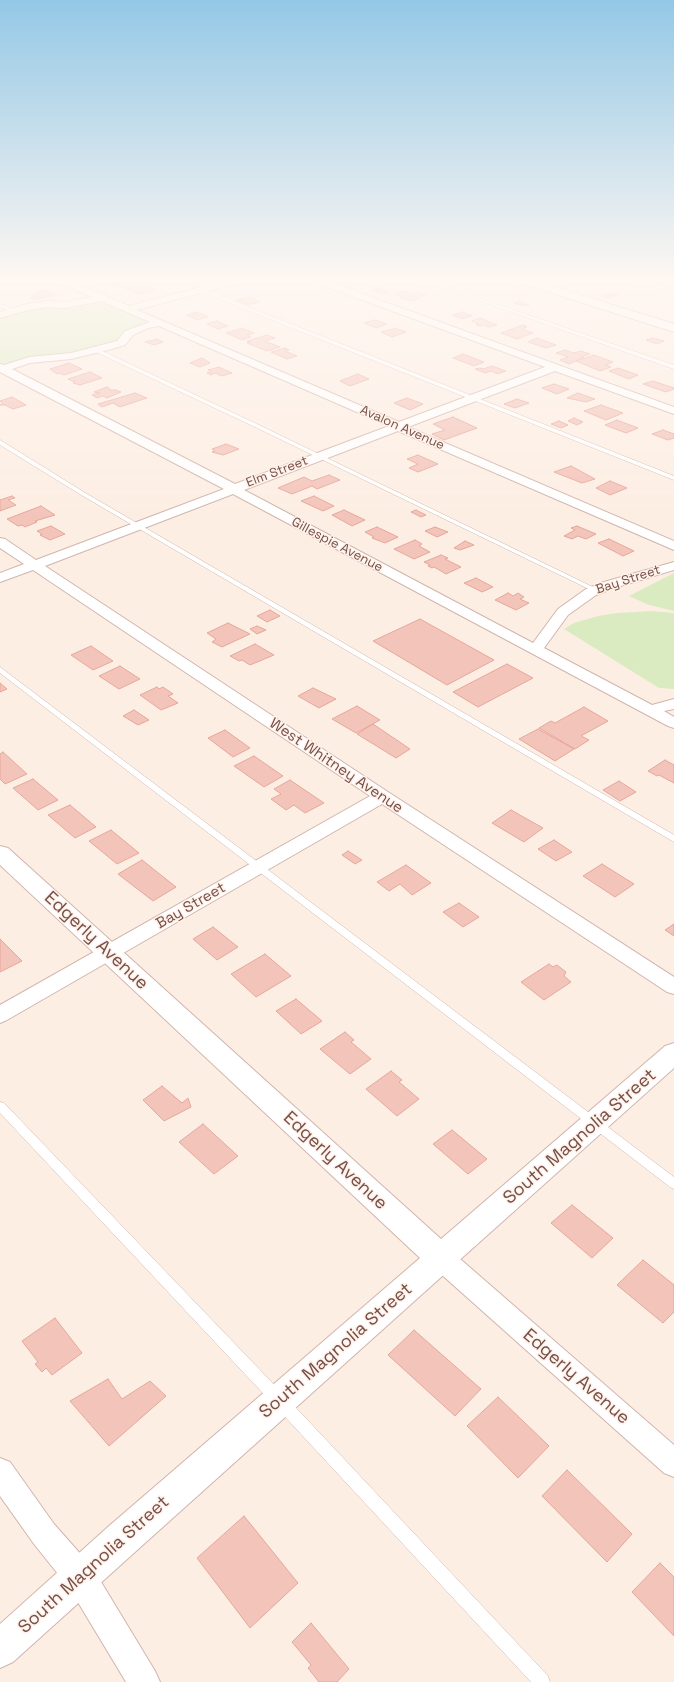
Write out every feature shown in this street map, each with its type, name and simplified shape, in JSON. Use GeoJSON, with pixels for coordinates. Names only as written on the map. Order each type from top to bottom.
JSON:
{"type":"FeatureCollection","features":[{"type":"Feature","properties":{"kind":"street"},"geometry":{"type":"LineString","coordinates":[[1,368],[34,359]]}},
{"type":"Feature","properties":{"kind":"street","name":"Avalon Avenue"},"geometry":{"type":"LineString","coordinates":[[244,359],[674,546]]}},
{"type":"Feature","properties":{"kind":"street"},"geometry":{"type":"LineString","coordinates":[[534,359],[674,410]]}},
{"type":"Feature","properties":{"kind":"street","name":"Elm Street"},"geometry":{"type":"LineString","coordinates":[[0,578],[33,564],[555,367]]}},
{"type":"Feature","properties":{"kind":"street","name":"Gillespie Avenue"},"geometry":{"type":"LineString","coordinates":[[1,368],[234,488],[247,497],[674,723]]}},
{"type":"Feature","properties":{"kind":"street","name":"West Whitney Avenue"},"geometry":{"type":"LineString","coordinates":[[0,542],[382,796],[674,987]]}},
{"type":"Feature","properties":{"kind":"street","name":"Bay Street"},"geometry":{"type":"LineString","coordinates":[[536,650],[563,612],[580,599],[595,590],[674,566]]}},
{"type":"Feature","properties":{"kind":"street"},"geometry":{"type":"LineString","coordinates":[[650,710],[674,704]]}},
{"type":"Feature","properties":{"kind":"street","name":"Bay Street"},"geometry":{"type":"LineString","coordinates":[[0,1016],[382,796]]}},
{"type":"Feature","properties":{"kind":"street","name":"Edgerly Avenue"},"geometry":{"type":"LineString","coordinates":[[0,853],[442,1259],[674,1463]]}},
{"type":"Feature","properties":{"kind":"street","name":"South Magnolia Street"},"geometry":{"type":"LineString","coordinates":[[0,1649],[279,1400],[442,1259],[674,1053]]}},
{"type":"Feature","properties":{"kind":"street"},"geometry":{"type":"LineString","coordinates":[[0,1472],[44,1534],[80,1578],[144,1682]]}},
{"type":"Feature","properties":{"kind":"lane"},"geometry":{"type":"LineString","coordinates":[[116,359],[486,536],[595,590]]}},
{"type":"Feature","properties":{"kind":"lane"},"geometry":{"type":"LineString","coordinates":[[380,359],[472,398],[674,478]]}},
{"type":"Feature","properties":{"kind":"lane"},"geometry":{"type":"LineString","coordinates":[[652,359],[674,367]]}},
{"type":"Feature","properties":{"kind":"lane"},"geometry":{"type":"LineString","coordinates":[[0,442],[85,495],[674,839]]}},
{"type":"Feature","properties":{"kind":"lane"},"geometry":{"type":"LineString","coordinates":[[0,668],[674,1184]]}},
{"type":"Feature","properties":{"kind":"lane"},"geometry":{"type":"LineString","coordinates":[[0,1106],[279,1400],[542,1682]]}},
{"type":"Feature","properties":{"kind":"green space"},"geometry":{"type":"Polygon","coordinates":[[[0,359],[40,359],[0,366],[0,359]]]}},
{"type":"Feature","properties":{"kind":"green space"},"geometry":{"type":"Polygon","coordinates":[[[674,573],[674,611],[649,605],[629,596],[674,573]]]}},
{"type":"Feature","properties":{"kind":"green space"},"geometry":{"type":"Polygon","coordinates":[[[651,611],[674,613],[674,689],[659,688],[564,629],[574,623],[598,616],[617,613],[651,611]]]}},
{"type":"Feature","properties":{"kind":"building"},"geometry":{"type":"Polygon","coordinates":[[[198,359],[204,359],[210,363],[200,367],[190,363],[198,359]]]}},
{"type":"Feature","properties":{"kind":"building"},"geometry":{"type":"Polygon","coordinates":[[[457,359],[477,359],[484,362],[474,366],[457,359]]]}},
{"type":"Feature","properties":{"kind":"building"},"geometry":{"type":"Polygon","coordinates":[[[561,359],[580,359],[569,364],[560,360],[561,359]]]}},
{"type":"Feature","properties":{"kind":"building"},"geometry":{"type":"Polygon","coordinates":[[[581,359],[606,359],[613,362],[606,365],[611,367],[600,371],[576,361],[581,359]]]}},
{"type":"Feature","properties":{"kind":"building"},"geometry":{"type":"Polygon","coordinates":[[[69,363],[82,369],[64,375],[59,373],[57,374],[50,369],[69,363]]]}},
{"type":"Feature","properties":{"kind":"building"},"geometry":{"type":"Polygon","coordinates":[[[492,366],[506,371],[498,374],[491,371],[485,373],[475,369],[483,369],[492,366]]]}},
{"type":"Feature","properties":{"kind":"building"},"geometry":{"type":"Polygon","coordinates":[[[219,367],[232,373],[222,376],[215,373],[211,375],[207,373],[211,372],[208,370],[219,367]]]}},
{"type":"Feature","properties":{"kind":"building"},"geometry":{"type":"Polygon","coordinates":[[[618,368],[638,375],[629,379],[609,371],[618,368]]]}},
{"type":"Feature","properties":{"kind":"building"},"geometry":{"type":"Polygon","coordinates":[[[90,372],[102,378],[80,385],[73,383],[75,382],[68,379],[90,372]]]}},
{"type":"Feature","properties":{"kind":"building"},"geometry":{"type":"Polygon","coordinates":[[[358,374],[369,379],[350,386],[340,381],[358,374]]]}},
{"type":"Feature","properties":{"kind":"building"},"geometry":{"type":"Polygon","coordinates":[[[653,381],[674,389],[666,392],[643,384],[653,381]]]}},
{"type":"Feature","properties":{"kind":"building"},"geometry":{"type":"Polygon","coordinates":[[[554,384],[569,389],[557,394],[542,388],[554,384]]]}},
{"type":"Feature","properties":{"kind":"building"},"geometry":{"type":"Polygon","coordinates":[[[107,387],[111,390],[121,392],[107,398],[103,396],[97,398],[92,395],[100,393],[94,392],[107,387]]]}},
{"type":"Feature","properties":{"kind":"building"},"geometry":{"type":"Polygon","coordinates":[[[135,393],[147,398],[120,407],[113,403],[102,407],[98,404],[135,393]]]}},
{"type":"Feature","properties":{"kind":"building"},"geometry":{"type":"Polygon","coordinates":[[[578,393],[595,399],[586,402],[567,398],[578,393]]]}},
{"type":"Feature","properties":{"kind":"building"},"geometry":{"type":"Polygon","coordinates":[[[12,397],[26,405],[13,409],[5,405],[0,405],[3,404],[0,401],[12,397]]]}},
{"type":"Feature","properties":{"kind":"building"},"geometry":{"type":"Polygon","coordinates":[[[407,398],[423,404],[410,410],[394,403],[407,398]]]}},
{"type":"Feature","properties":{"kind":"building"},"geometry":{"type":"Polygon","coordinates":[[[517,399],[529,403],[515,408],[504,404],[517,399]]]}},
{"type":"Feature","properties":{"kind":"building"},"geometry":{"type":"Polygon","coordinates":[[[601,405],[623,413],[606,420],[584,411],[601,405]]]}},
{"type":"Feature","properties":{"kind":"building"},"geometry":{"type":"Polygon","coordinates":[[[453,417],[477,428],[444,440],[432,434],[445,430],[433,424],[453,417]]]}},
{"type":"Feature","properties":{"kind":"building"},"geometry":{"type":"Polygon","coordinates":[[[574,418],[583,422],[577,425],[568,421],[574,418]]]}},
{"type":"Feature","properties":{"kind":"building"},"geometry":{"type":"Polygon","coordinates":[[[617,420],[638,428],[626,433],[605,425],[617,420]]]}},
{"type":"Feature","properties":{"kind":"building"},"geometry":{"type":"Polygon","coordinates":[[[559,421],[568,425],[561,428],[551,424],[559,421]]]}},
{"type":"Feature","properties":{"kind":"building"},"geometry":{"type":"Polygon","coordinates":[[[663,430],[674,434],[674,438],[668,440],[652,434],[663,430]]]}},
{"type":"Feature","properties":{"kind":"building"},"geometry":{"type":"Polygon","coordinates":[[[226,444],[239,449],[223,455],[212,452],[215,451],[212,449],[226,444]]]}},
{"type":"Feature","properties":{"kind":"building"},"geometry":{"type":"Polygon","coordinates":[[[418,455],[438,464],[418,472],[409,468],[418,464],[407,459],[418,455]]]}},
{"type":"Feature","properties":{"kind":"building"},"geometry":{"type":"Polygon","coordinates":[[[571,466],[595,479],[582,483],[554,472],[571,466]]]}},
{"type":"Feature","properties":{"kind":"building"},"geometry":{"type":"Polygon","coordinates":[[[329,475],[340,480],[317,489],[312,486],[292,494],[278,488],[304,477],[312,481],[329,475]]]}},
{"type":"Feature","properties":{"kind":"building"},"geometry":{"type":"Polygon","coordinates":[[[610,481],[627,488],[610,495],[596,488],[610,481]]]}},
{"type":"Feature","properties":{"kind":"building"},"geometry":{"type":"Polygon","coordinates":[[[12,496],[15,498],[8,500],[16,505],[0,511],[0,500],[12,496]]]}},
{"type":"Feature","properties":{"kind":"building"},"geometry":{"type":"Polygon","coordinates":[[[314,496],[334,506],[323,511],[301,501],[314,496]]]}},
{"type":"Feature","properties":{"kind":"building"},"geometry":{"type":"Polygon","coordinates":[[[41,506],[55,515],[35,521],[37,522],[25,527],[22,525],[18,526],[7,519],[41,506]]]}},
{"type":"Feature","properties":{"kind":"building"},"geometry":{"type":"Polygon","coordinates":[[[344,510],[365,520],[352,526],[332,515],[344,510]]]}},
{"type":"Feature","properties":{"kind":"building"},"geometry":{"type":"Polygon","coordinates":[[[416,510],[426,515],[421,517],[411,512],[416,510]]]}},
{"type":"Feature","properties":{"kind":"building"},"geometry":{"type":"Polygon","coordinates":[[[51,526],[65,534],[50,540],[40,535],[42,534],[37,531],[51,526]]]}},
{"type":"Feature","properties":{"kind":"building"},"geometry":{"type":"Polygon","coordinates":[[[577,526],[596,534],[586,539],[578,536],[572,539],[564,536],[575,530],[571,528],[577,526]]]}},
{"type":"Feature","properties":{"kind":"building"},"geometry":{"type":"Polygon","coordinates":[[[377,527],[398,537],[385,543],[372,538],[374,537],[365,532],[377,527]]]}},
{"type":"Feature","properties":{"kind":"building"},"geometry":{"type":"Polygon","coordinates":[[[435,527],[448,532],[437,537],[425,531],[435,527]]]}},
{"type":"Feature","properties":{"kind":"building"},"geometry":{"type":"Polygon","coordinates":[[[609,539],[634,551],[623,556],[598,543],[609,539]]]}},
{"type":"Feature","properties":{"kind":"building"},"geometry":{"type":"Polygon","coordinates":[[[415,540],[422,544],[419,546],[430,552],[414,559],[394,549],[415,540]]]}},
{"type":"Feature","properties":{"kind":"building"},"geometry":{"type":"Polygon","coordinates":[[[465,541],[474,545],[460,550],[454,548],[465,541]]]}},
{"type":"Feature","properties":{"kind":"building"},"geometry":{"type":"Polygon","coordinates":[[[441,555],[448,558],[445,559],[461,567],[446,574],[434,567],[432,568],[428,566],[430,565],[424,562],[441,555]]]}},
{"type":"Feature","properties":{"kind":"building"},"geometry":{"type":"Polygon","coordinates":[[[476,578],[493,587],[482,592],[464,583],[476,578]]]}},
{"type":"Feature","properties":{"kind":"building"},"geometry":{"type":"Polygon","coordinates":[[[508,593],[513,596],[518,593],[524,597],[520,599],[529,603],[516,610],[495,600],[508,593]]]}},
{"type":"Feature","properties":{"kind":"building"},"geometry":{"type":"Polygon","coordinates":[[[270,610],[280,616],[267,622],[257,616],[270,610]]]}},
{"type":"Feature","properties":{"kind":"building"},"geometry":{"type":"Polygon","coordinates":[[[420,619],[494,660],[447,685],[373,641],[420,619]]]}},
{"type":"Feature","properties":{"kind":"building"},"geometry":{"type":"Polygon","coordinates":[[[228,623],[250,634],[222,647],[212,642],[216,639],[207,633],[228,623]]]}},
{"type":"Feature","properties":{"kind":"building"},"geometry":{"type":"Polygon","coordinates":[[[257,626],[266,630],[257,634],[250,629],[257,626]]]}},
{"type":"Feature","properties":{"kind":"building"},"geometry":{"type":"Polygon","coordinates":[[[255,644],[274,655],[250,665],[242,660],[239,661],[230,656],[255,644]]]}},
{"type":"Feature","properties":{"kind":"building"},"geometry":{"type":"Polygon","coordinates":[[[91,646],[113,661],[93,670],[71,655],[91,646]]]}},
{"type":"Feature","properties":{"kind":"building"},"geometry":{"type":"Polygon","coordinates":[[[507,664],[533,678],[478,707],[453,692],[507,664]]]}},
{"type":"Feature","properties":{"kind":"building"},"geometry":{"type":"Polygon","coordinates":[[[120,666],[140,679],[119,689],[99,676],[120,666]]]}},
{"type":"Feature","properties":{"kind":"building"},"geometry":{"type":"Polygon","coordinates":[[[0,683],[7,689],[0,692],[0,683]]]}},
{"type":"Feature","properties":{"kind":"building"},"geometry":{"type":"Polygon","coordinates":[[[157,687],[159,689],[163,687],[173,694],[168,696],[178,703],[161,710],[140,695],[157,687]]]}},
{"type":"Feature","properties":{"kind":"building"},"geometry":{"type":"Polygon","coordinates":[[[313,688],[336,699],[319,708],[298,696],[313,688]]]}},
{"type":"Feature","properties":{"kind":"building"},"geometry":{"type":"Polygon","coordinates":[[[357,706],[380,720],[356,733],[332,719],[357,706]]]}},
{"type":"Feature","properties":{"kind":"building"},"geometry":{"type":"Polygon","coordinates":[[[584,707],[608,721],[581,736],[589,740],[575,749],[539,728],[551,721],[555,723],[584,707]]]}},
{"type":"Feature","properties":{"kind":"building"},"geometry":{"type":"Polygon","coordinates":[[[134,710],[149,720],[138,725],[123,716],[134,710]]]}},
{"type":"Feature","properties":{"kind":"building"},"geometry":{"type":"Polygon","coordinates":[[[373,724],[410,749],[396,758],[357,734],[373,724]]]}},
{"type":"Feature","properties":{"kind":"building"},"geometry":{"type":"Polygon","coordinates":[[[538,729],[574,749],[555,761],[519,739],[538,729]]]}},
{"type":"Feature","properties":{"kind":"building"},"geometry":{"type":"Polygon","coordinates":[[[225,730],[250,748],[233,757],[208,738],[225,730]]]}},
{"type":"Feature","properties":{"kind":"building"},"geometry":{"type":"Polygon","coordinates":[[[3,752],[27,774],[5,784],[0,779],[0,754],[3,752]]]}},
{"type":"Feature","properties":{"kind":"building"},"geometry":{"type":"Polygon","coordinates":[[[254,756],[283,776],[264,787],[234,766],[254,756]]]}},
{"type":"Feature","properties":{"kind":"building"},"geometry":{"type":"Polygon","coordinates":[[[665,760],[674,765],[674,783],[648,771],[665,760]]]}},
{"type":"Feature","properties":{"kind":"building"},"geometry":{"type":"Polygon","coordinates":[[[33,779],[58,800],[38,810],[13,788],[33,779]]]}},
{"type":"Feature","properties":{"kind":"building"},"geometry":{"type":"Polygon","coordinates":[[[290,780],[324,803],[305,813],[294,805],[286,810],[271,799],[281,794],[274,789],[290,780]]]}},
{"type":"Feature","properties":{"kind":"building"},"geometry":{"type":"Polygon","coordinates":[[[619,781],[636,792],[620,801],[603,790],[619,781]]]}},
{"type":"Feature","properties":{"kind":"building"},"geometry":{"type":"Polygon","coordinates":[[[70,805],[96,827],[75,838],[48,815],[70,805]]]}},
{"type":"Feature","properties":{"kind":"building"},"geometry":{"type":"Polygon","coordinates":[[[511,810],[543,828],[524,842],[492,823],[511,810]]]}},
{"type":"Feature","properties":{"kind":"building"},"geometry":{"type":"Polygon","coordinates":[[[111,830],[139,853],[117,864],[89,841],[111,830]]]}},
{"type":"Feature","properties":{"kind":"building"},"geometry":{"type":"Polygon","coordinates":[[[554,840],[572,852],[556,861],[538,849],[554,840]]]}},
{"type":"Feature","properties":{"kind":"building"},"geometry":{"type":"Polygon","coordinates":[[[348,851],[362,860],[355,864],[342,855],[348,851]]]}},
{"type":"Feature","properties":{"kind":"building"},"geometry":{"type":"Polygon","coordinates":[[[142,860],[176,887],[153,901],[118,874],[142,860]]]}},
{"type":"Feature","properties":{"kind":"building"},"geometry":{"type":"Polygon","coordinates":[[[602,864],[634,884],[615,897],[583,876],[602,864]]]}},
{"type":"Feature","properties":{"kind":"building"},"geometry":{"type":"Polygon","coordinates":[[[406,865],[431,883],[412,895],[400,884],[389,891],[377,882],[406,865]]]}},
{"type":"Feature","properties":{"kind":"building"},"geometry":{"type":"Polygon","coordinates":[[[459,903],[479,917],[463,927],[443,912],[459,903]]]}},
{"type":"Feature","properties":{"kind":"building"},"geometry":{"type":"Polygon","coordinates":[[[674,924],[674,936],[665,930],[674,924]]]}},
{"type":"Feature","properties":{"kind":"building"},"geometry":{"type":"Polygon","coordinates":[[[213,927],[238,947],[217,960],[193,939],[213,927]]]}},
{"type":"Feature","properties":{"kind":"building"},"geometry":{"type":"Polygon","coordinates":[[[0,939],[22,961],[0,972],[0,939]]]}},
{"type":"Feature","properties":{"kind":"building"},"geometry":{"type":"Polygon","coordinates":[[[265,954],[291,976],[256,997],[231,974],[265,954]]]}},
{"type":"Feature","properties":{"kind":"building"},"geometry":{"type":"Polygon","coordinates":[[[549,964],[553,967],[557,965],[566,972],[564,976],[571,982],[544,1000],[521,982],[549,964]]]}},
{"type":"Feature","properties":{"kind":"building"},"geometry":{"type":"Polygon","coordinates":[[[296,999],[322,1021],[301,1034],[276,1011],[296,999]]]}},
{"type":"Feature","properties":{"kind":"building"},"geometry":{"type":"Polygon","coordinates":[[[345,1032],[354,1040],[351,1042],[371,1059],[350,1074],[320,1049],[345,1032]]]}},
{"type":"Feature","properties":{"kind":"building"},"geometry":{"type":"Polygon","coordinates":[[[391,1071],[402,1080],[399,1082],[419,1099],[397,1116],[366,1089],[391,1071]]]}},
{"type":"Feature","properties":{"kind":"building"},"geometry":{"type":"Polygon","coordinates":[[[162,1086],[182,1103],[188,1098],[191,1107],[164,1121],[143,1100],[162,1086]]]}},
{"type":"Feature","properties":{"kind":"building"},"geometry":{"type":"Polygon","coordinates":[[[203,1124],[238,1156],[214,1174],[179,1142],[203,1124]]]}},
{"type":"Feature","properties":{"kind":"building"},"geometry":{"type":"Polygon","coordinates":[[[452,1130],[487,1159],[468,1174],[433,1144],[452,1130]]]}},
{"type":"Feature","properties":{"kind":"building"},"geometry":{"type":"Polygon","coordinates":[[[572,1205],[613,1238],[592,1258],[551,1223],[572,1205]]]}},
{"type":"Feature","properties":{"kind":"building"},"geometry":{"type":"Polygon","coordinates":[[[643,1260],[674,1285],[674,1312],[663,1323],[617,1285],[643,1260]]]}},
{"type":"Feature","properties":{"kind":"building"},"geometry":{"type":"Polygon","coordinates":[[[55,1318],[82,1353],[52,1375],[46,1368],[42,1372],[35,1364],[38,1362],[22,1341],[55,1318]]]}},
{"type":"Feature","properties":{"kind":"building"},"geometry":{"type":"Polygon","coordinates":[[[414,1330],[481,1389],[455,1416],[388,1355],[414,1330]]]}},
{"type":"Feature","properties":{"kind":"building"},"geometry":{"type":"Polygon","coordinates":[[[108,1379],[122,1399],[150,1381],[166,1396],[109,1446],[70,1401],[108,1379]]]}},
{"type":"Feature","properties":{"kind":"building"},"geometry":{"type":"Polygon","coordinates":[[[498,1397],[549,1446],[518,1478],[467,1426],[498,1397]]]}},
{"type":"Feature","properties":{"kind":"building"},"geometry":{"type":"Polygon","coordinates":[[[567,1470],[632,1534],[607,1562],[542,1496],[567,1470]]]}},
{"type":"Feature","properties":{"kind":"building"},"geometry":{"type":"Polygon","coordinates":[[[244,1516],[298,1583],[250,1628],[197,1558],[244,1516]]]}},
{"type":"Feature","properties":{"kind":"building"},"geometry":{"type":"Polygon","coordinates":[[[660,1563],[674,1577],[674,1636],[632,1592],[660,1563]]]}},
{"type":"Feature","properties":{"kind":"building"},"geometry":{"type":"Polygon","coordinates":[[[311,1623],[349,1669],[337,1682],[319,1682],[308,1668],[311,1665],[292,1642],[311,1623]]]}}]}
